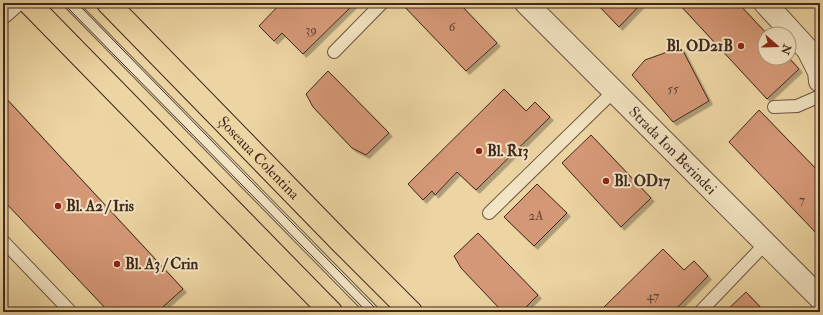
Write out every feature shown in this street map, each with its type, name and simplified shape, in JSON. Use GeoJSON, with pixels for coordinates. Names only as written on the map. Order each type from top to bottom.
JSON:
{"type":"FeatureCollection","features":[{"type":"Feature","properties":{"kind":"main road"},"geometry":{"type":"LineString","coordinates":[[29,3],[331,312]]}},
{"type":"Feature","properties":{"kind":"main road","name":"Șoseaua Colentina"},"geometry":{"type":"LineString","coordinates":[[108,3],[411,312]]}},
{"type":"Feature","properties":{"kind":"street"},"geometry":{"type":"LineString","coordinates":[[3,12],[13,3]]}},
{"type":"Feature","properties":{"kind":"street","name":"Strada Ion Berindei"},"geometry":{"type":"LineString","coordinates":[[526,3],[766,243],[817,290]]}},
{"type":"Feature","properties":{"kind":"street"},"geometry":{"type":"LineString","coordinates":[[766,3],[808,50],[819,72],[820,81]]}},
{"type":"Feature","properties":{"kind":"lane"},"geometry":{"type":"LineString","coordinates":[[70,3],[373,312]]}},
{"type":"Feature","properties":{"kind":"lane"},"geometry":{"type":"LineString","coordinates":[[334,52],[382,3]]}},
{"type":"Feature","properties":{"kind":"lane"},"geometry":{"type":"LineString","coordinates":[[489,213],[614,91]]}},
{"type":"Feature","properties":{"kind":"lane"},"geometry":{"type":"LineString","coordinates":[[774,107],[796,106],[820,96]]}},
{"type":"Feature","properties":{"kind":"lane"},"geometry":{"type":"LineString","coordinates":[[3,241],[71,312]]}},
{"type":"Feature","properties":{"kind":"lane"},"geometry":{"type":"LineString","coordinates":[[700,312],[766,243]]}},
{"type":"Feature","properties":{"kind":"building"},"geometry":{"type":"Polygon","coordinates":[[[281,3],[355,3],[303,54],[282,33],[274,41],[259,26],[281,3]]]}},
{"type":"Feature","properties":{"kind":"building"},"geometry":{"type":"Polygon","coordinates":[[[401,3],[459,3],[497,43],[466,71],[401,3]]]}},
{"type":"Feature","properties":{"kind":"building"},"geometry":{"type":"Polygon","coordinates":[[[596,3],[642,3],[619,27],[596,3]]]}},
{"type":"Feature","properties":{"kind":"building","name":"Bl. OD21B"},"geometry":{"type":"Polygon","coordinates":[[[678,3],[738,3],[760,26],[757,26],[757,66],[796,66],[799,69],[767,99],[678,3]]]}},
{"type":"Feature","properties":{"kind":"building"},"geometry":{"type":"Polygon","coordinates":[[[681,47],[709,101],[673,122],[632,75],[645,60],[681,47]]]}},
{"type":"Feature","properties":{"kind":"building"},"geometry":{"type":"Polygon","coordinates":[[[328,71],[389,133],[366,155],[352,148],[313,107],[306,94],[328,71]]]}},
{"type":"Feature","properties":{"kind":"building","name":"Bl. R13"},"geometry":{"type":"Polygon","coordinates":[[[504,89],[526,111],[535,102],[550,117],[476,190],[457,172],[435,195],[432,191],[423,200],[408,184],[504,89]]]}},
{"type":"Feature","properties":{"kind":"building"},"geometry":{"type":"Polygon","coordinates":[[[3,95],[183,289],[157,312],[109,312],[3,200],[3,95]]]}},
{"type":"Feature","properties":{"kind":"building"},"geometry":{"type":"Polygon","coordinates":[[[759,110],[820,173],[820,237],[729,142],[759,110]]]}},
{"type":"Feature","properties":{"kind":"building","name":"Bl. OD17"},"geometry":{"type":"Polygon","coordinates":[[[591,135],[651,198],[621,227],[562,163],[591,135]]]}},
{"type":"Feature","properties":{"kind":"building"},"geometry":{"type":"Polygon","coordinates":[[[537,184],[567,213],[534,246],[504,217],[537,184]]]}},
{"type":"Feature","properties":{"kind":"building"},"geometry":{"type":"Polygon","coordinates":[[[478,233],[538,295],[521,312],[505,312],[500,309],[461,268],[454,256],[478,233]]]}},
{"type":"Feature","properties":{"kind":"building"},"geometry":{"type":"Polygon","coordinates":[[[663,249],[684,270],[694,261],[708,276],[673,312],[599,312],[663,249]]]}},
{"type":"Feature","properties":{"kind":"building"},"geometry":{"type":"Polygon","coordinates":[[[746,292],[765,312],[725,312],[746,292]]]}},
{"type":"Feature","properties":{"kind":"tram line"},"geometry":{"type":"LineString","coordinates":[[63,3],[367,312]]}},
{"type":"Feature","properties":{"kind":"tram line"},"geometry":{"type":"LineString","coordinates":[[77,3],[379,312]]}},
{"type":"Feature","properties":{"kind":"place","name":"Bl. OD21B"},"geometry":{"type":"Point","coordinates":[741,46]}},
{"type":"Feature","properties":{"kind":"place","name":"Bl. R13"},"geometry":{"type":"Point","coordinates":[479,151]}},
{"type":"Feature","properties":{"kind":"place","name":"Bl. OD17"},"geometry":{"type":"Point","coordinates":[606,181]}},
{"type":"Feature","properties":{"kind":"place","name":"Bl. A2 / Iris"},"geometry":{"type":"Point","coordinates":[58,206]}},
{"type":"Feature","properties":{"kind":"place","name":"Bl. A3 / Crin"},"geometry":{"type":"Point","coordinates":[117,264]}}]}
